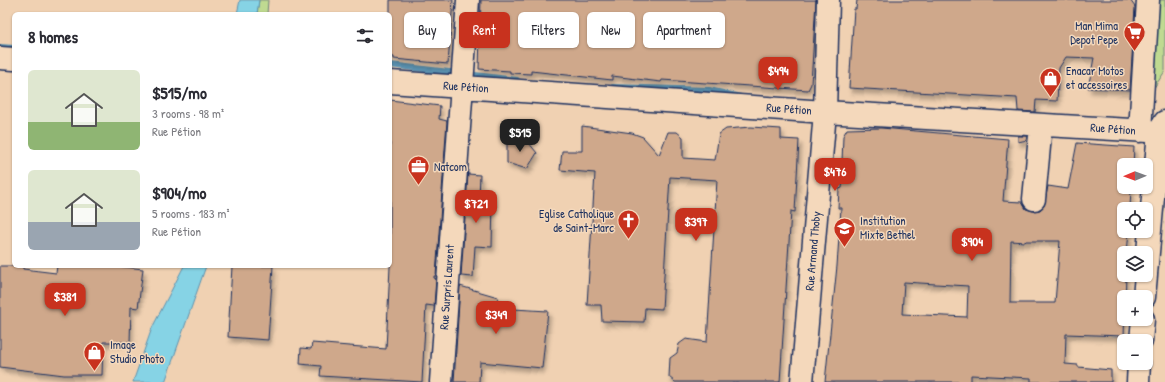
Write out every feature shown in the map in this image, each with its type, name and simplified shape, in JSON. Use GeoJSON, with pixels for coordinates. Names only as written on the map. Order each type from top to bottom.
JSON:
{"type":"FeatureCollection","features":[{"type":"Feature","properties":{"kind":"street","name":"Rue Surpris Laurent"},"geometry":{"type":"LineString","coordinates":[[440,382],[468,0]]}},
{"type":"Feature","properties":{"kind":"street","name":"Rue Armand Thoby"},"geometry":{"type":"LineString","coordinates":[[802,382],[825,112],[828,0]]}},
{"type":"Feature","properties":{"kind":"street"},"geometry":{"type":"LineString","coordinates":[[1148,0],[1157,129],[1148,246]]}},
{"type":"Feature","properties":{"kind":"street"},"geometry":{"type":"LineString","coordinates":[[0,58],[12,59]]}},
{"type":"Feature","properties":{"kind":"street","name":"Rue Pétion"},"geometry":{"type":"LineString","coordinates":[[392,82],[462,79],[825,112],[1157,129]]}},
{"type":"Feature","properties":{"kind":"street"},"geometry":{"type":"LineString","coordinates":[[1034,200],[1041,124]]}},
{"type":"Feature","properties":{"kind":"street"},"geometry":{"type":"LineString","coordinates":[[1138,382],[1139,370]]}},
{"type":"Feature","properties":{"kind":"green space"},"geometry":{"type":"Polygon","coordinates":[[[259,0],[268,0],[267,12],[257,12],[259,0]]]}},
{"type":"Feature","properties":{"kind":"green space"},"geometry":{"type":"Polygon","coordinates":[[[1154,0],[1165,0],[1165,71],[1148,97],[1154,0]]]}},
{"type":"Feature","properties":{"kind":"water"},"geometry":{"type":"Polygon","coordinates":[[[240,0],[259,0],[257,12],[237,12],[240,0]]]}},
{"type":"Feature","properties":{"kind":"water"},"geometry":{"type":"Polygon","coordinates":[[[183,268],[205,268],[165,382],[133,382],[152,328],[183,268]]]}},
{"type":"Feature","properties":{"kind":"building"},"geometry":{"type":"Polygon","coordinates":[[[390,0],[453,0],[451,26],[451,12],[404,12],[404,48],[449,48],[448,64],[394,59],[394,57],[392,56],[392,12],[390,12],[390,0]]]}},
{"type":"Feature","properties":{"kind":"building"},"geometry":{"type":"Polygon","coordinates":[[[481,0],[816,0],[811,84],[808,90],[662,80],[661,82],[612,76],[612,80],[531,71],[531,74],[479,69],[480,48],[510,48],[510,12],[481,12],[481,0]]]}},
{"type":"Feature","properties":{"kind":"building"},"geometry":{"type":"Polygon","coordinates":[[[857,0],[1130,0],[1135,7],[1130,90],[1088,88],[1094,58],[1066,57],[1059,68],[1057,101],[1036,100],[1035,112],[1018,111],[1017,98],[849,88],[854,9],[856,9],[857,0]]]}},
{"type":"Feature","properties":{"kind":"building"},"geometry":{"type":"Polygon","coordinates":[[[392,100],[440,106],[439,119],[447,121],[436,276],[434,276],[436,279],[434,306],[426,305],[422,382],[320,376],[321,366],[300,364],[301,348],[311,349],[312,343],[386,349],[390,268],[392,268],[392,100]]]}},
{"type":"Feature","properties":{"kind":"building"},"geometry":{"type":"Polygon","coordinates":[[[582,126],[632,133],[643,137],[659,155],[668,132],[677,132],[683,137],[683,158],[715,160],[719,134],[726,129],[751,127],[781,129],[781,139],[799,140],[795,212],[791,211],[780,382],[675,382],[669,377],[670,358],[677,353],[679,344],[686,339],[707,342],[717,180],[670,177],[662,309],[645,308],[644,322],[602,321],[601,305],[587,305],[595,173],[560,170],[562,151],[582,151],[582,126]]]}},
{"type":"Feature","properties":{"kind":"building"},"geometry":{"type":"Polygon","coordinates":[[[881,128],[1008,139],[1003,201],[1022,202],[1026,209],[1033,211],[1040,210],[1044,206],[1048,186],[1068,189],[1077,143],[1134,147],[1133,158],[1117,158],[1117,194],[1131,194],[1130,202],[1117,202],[1117,238],[1128,238],[1128,246],[1117,246],[1117,282],[1126,282],[1126,290],[1117,290],[1117,326],[1124,326],[1124,334],[1117,334],[1117,336],[1066,334],[1065,364],[1078,365],[1078,367],[1111,370],[1111,382],[1031,382],[1031,378],[971,375],[971,382],[825,382],[837,266],[841,208],[838,208],[839,189],[842,188],[844,162],[842,162],[843,136],[847,129],[881,128]],[[1011,241],[1010,303],[1055,303],[1060,241],[1011,241]],[[904,282],[902,314],[967,317],[968,286],[904,282]]]}},
{"type":"Feature","properties":{"kind":"building"},"geometry":{"type":"Polygon","coordinates":[[[1018,136],[1027,136],[1027,140],[1018,142],[1018,136]]]}},
{"type":"Feature","properties":{"kind":"building"},"geometry":{"type":"Polygon","coordinates":[[[524,137],[537,153],[527,169],[507,163],[507,142],[524,137]]]}},
{"type":"Feature","properties":{"kind":"building"},"geometry":{"type":"Polygon","coordinates":[[[468,174],[480,175],[479,198],[493,198],[492,247],[475,246],[473,277],[461,276],[468,174]]]}},
{"type":"Feature","properties":{"kind":"building"},"geometry":{"type":"Polygon","coordinates":[[[0,266],[12,266],[12,268],[23,268],[56,273],[57,268],[143,269],[138,308],[131,307],[130,342],[103,342],[102,375],[64,375],[0,367],[0,266]]]}},
{"type":"Feature","properties":{"kind":"building"},"geometry":{"type":"Polygon","coordinates":[[[232,268],[273,268],[268,340],[228,337],[232,268]]]}},
{"type":"Feature","properties":{"kind":"building"},"geometry":{"type":"Polygon","coordinates":[[[460,286],[498,297],[496,308],[548,311],[542,368],[480,362],[479,382],[454,382],[460,286]]]}},
{"type":"Feature","properties":{"kind":"waterway"},"geometry":{"type":"LineString","coordinates":[[0,47],[12,48]]}},
{"type":"Feature","properties":{"kind":"waterway"},"geometry":{"type":"LineString","coordinates":[[392,65],[517,80]]}},
{"type":"Feature","properties":{"kind":"waterway"},"geometry":{"type":"LineString","coordinates":[[613,87],[709,90],[741,97]]}},
{"type":"Feature","properties":{"kind":"place","name":"Man Mima Depot Pepe"},"geometry":{"type":"Point","coordinates":[1134,52]}},
{"type":"Feature","properties":{"kind":"place","name":"Enacar Motos et accessoires"},"geometry":{"type":"Point","coordinates":[1051,98]}},
{"type":"Feature","properties":{"kind":"place","name":"Natcom"},"geometry":{"type":"Point","coordinates":[419,186]}},
{"type":"Feature","properties":{"kind":"place","name":"Eglise Catholique de Saint-Marc"},"geometry":{"type":"Point","coordinates":[629,240]}},
{"type":"Feature","properties":{"kind":"place","name":"Institution Mixte Bethel"},"geometry":{"type":"Point","coordinates":[844,248]}},
{"type":"Feature","properties":{"kind":"place","name":"Image Studio Photo"},"geometry":{"type":"Point","coordinates":[94,372]}}]}
